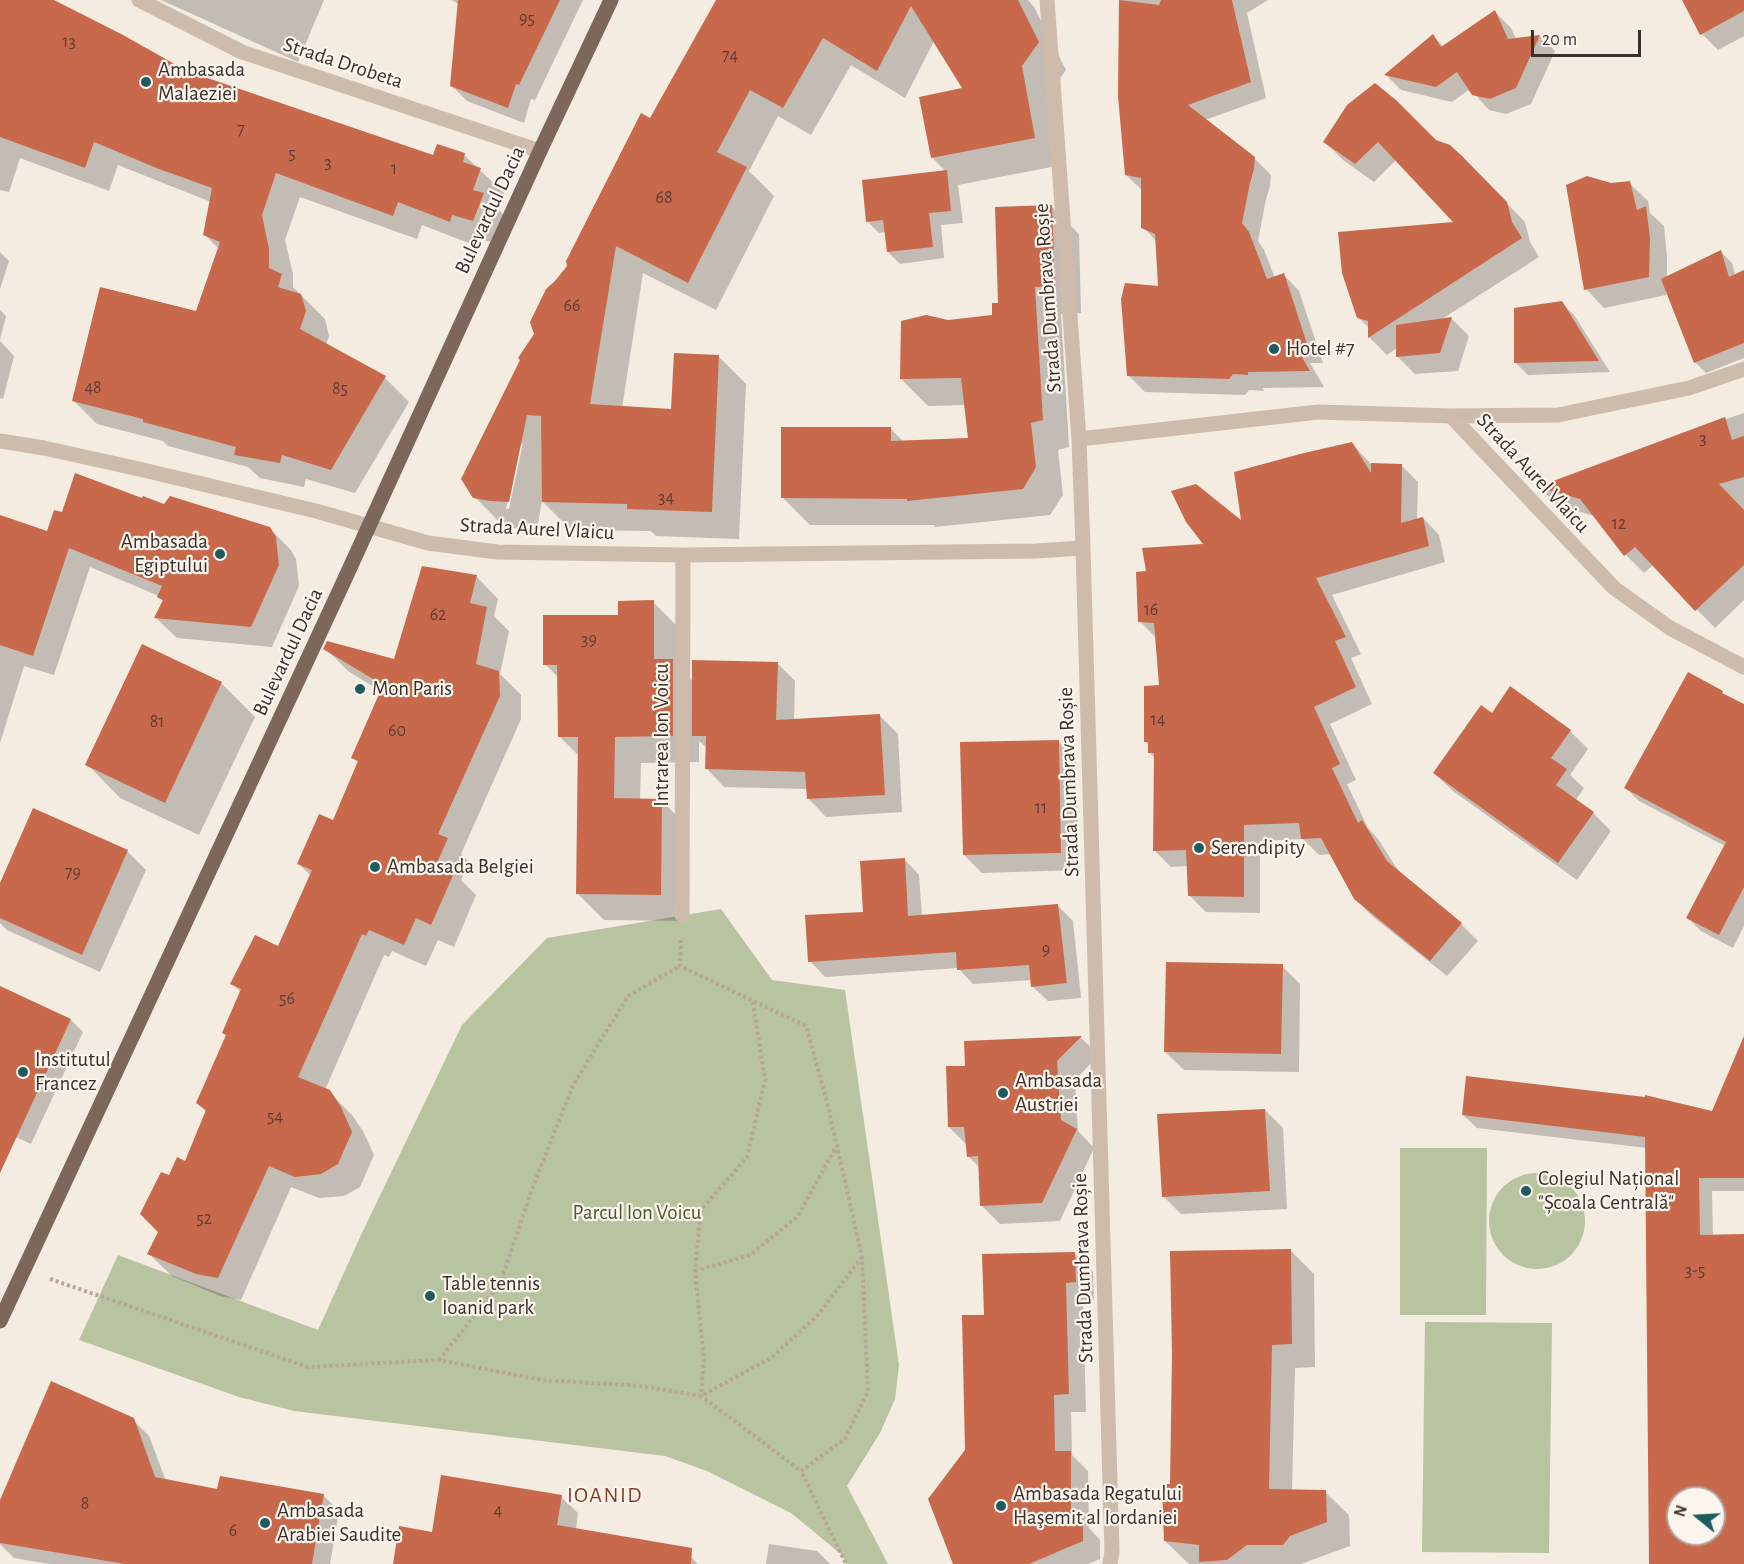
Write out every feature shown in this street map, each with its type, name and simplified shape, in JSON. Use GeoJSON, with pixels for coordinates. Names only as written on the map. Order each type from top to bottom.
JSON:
{"type":"FeatureCollection","features":[{"type":"Feature","properties":{"kind":"main road","name":"Bulevardul Dacia"},"geometry":{"type":"LineString","coordinates":[[0,1321],[611,0]]}},
{"type":"Feature","properties":{"kind":"street","name":"Strada Drobeta"},"geometry":{"type":"LineString","coordinates":[[139,0],[242,52],[540,151]]}},
{"type":"Feature","properties":{"kind":"street","name":"Strada Dumbrava Roșie"},"geometry":{"type":"LineString","coordinates":[[1047,0],[1078,439],[1083,548],[1112,1552],[1110,1564]]}},
{"type":"Feature","properties":{"kind":"street"},"geometry":{"type":"LineString","coordinates":[[1451,416],[1558,415],[1689,388],[1744,369]]}},
{"type":"Feature","properties":{"kind":"street","name":"Strada Aurel Vlaicu"},"geometry":{"type":"LineString","coordinates":[[1078,439],[1318,412],[1451,416],[1614,588],[1670,628],[1744,667]]}},
{"type":"Feature","properties":{"kind":"street","name":"Strada Aurel Vlaicu"},"geometry":{"type":"LineString","coordinates":[[0,441],[150,471],[316,511],[428,543],[498,552],[683,555],[1035,551],[1083,548]]}},
{"type":"Feature","properties":{"kind":"street","name":"Intrarea Ion Voicu"},"geometry":{"type":"LineString","coordinates":[[682,915],[683,555]]}},
{"type":"Feature","properties":{"kind":"path"},"geometry":{"type":"LineString","coordinates":[[680,966],[682,915]]}},
{"type":"Feature","properties":{"kind":"path"},"geometry":{"type":"LineString","coordinates":[[439,1360],[500,1284],[532,1190],[573,1085],[628,996],[680,966]]}},
{"type":"Feature","properties":{"kind":"path"},"geometry":{"type":"LineString","coordinates":[[680,966],[806,1026],[827,1102],[862,1257],[868,1391],[845,1439],[801,1472]]}},
{"type":"Feature","properties":{"kind":"path"},"geometry":{"type":"LineString","coordinates":[[701,1396],[704,1359],[695,1271],[701,1209],[747,1157],[765,1080],[753,1002]]}},
{"type":"Feature","properties":{"kind":"path"},"geometry":{"type":"LineString","coordinates":[[695,1271],[750,1255],[798,1216],[837,1146]]}},
{"type":"Feature","properties":{"kind":"path"},"geometry":{"type":"LineString","coordinates":[[701,1396],[771,1358],[817,1316],[862,1257]]}},
{"type":"Feature","properties":{"kind":"path"},"geometry":{"type":"LineString","coordinates":[[23,1269],[308,1367],[439,1360],[542,1380],[642,1386],[701,1396],[801,1472],[846,1564]]}},
{"type":"Feature","properties":{"kind":"green space","name":"Parcul Ion Voicu"},"geometry":{"type":"Polygon","coordinates":[[[721,909],[772,980],[845,990],[899,1365],[895,1399],[880,1433],[847,1486],[888,1564],[846,1564],[842,1555],[791,1513],[707,1471],[665,1456],[294,1411],[239,1397],[79,1340],[118,1255],[318,1330],[462,1025],[547,938],[721,909]]]}},
{"type":"Feature","properties":{"kind":"green space"},"geometry":{"type":"Polygon","coordinates":[[[1400,1148],[1487,1148],[1486,1315],[1400,1315],[1400,1148]]]}},
{"type":"Feature","properties":{"kind":"green space"},"geometry":{"type":"Polygon","coordinates":[[[1528,1173],[1546,1173],[1564,1181],[1577,1194],[1585,1212],[1582,1240],[1564,1261],[1546,1269],[1528,1269],[1510,1261],[1497,1248],[1489,1230],[1489,1212],[1497,1194],[1510,1181],[1528,1173]]]}},
{"type":"Feature","properties":{"kind":"green space"},"geometry":{"type":"Polygon","coordinates":[[[1425,1322],[1552,1323],[1549,1553],[1422,1552],[1425,1322]]]}},
{"type":"Feature","properties":{"kind":"building"},"geometry":{"type":"Polygon","coordinates":[[[0,0],[54,0],[187,71],[433,155],[437,144],[465,153],[463,162],[481,168],[473,190],[484,193],[473,221],[452,215],[450,222],[398,202],[393,216],[276,173],[262,215],[269,249],[269,268],[282,274],[278,287],[301,294],[306,311],[300,329],[386,376],[331,470],[282,455],[280,463],[234,455],[236,447],[143,422],[143,419],[72,401],[100,287],[196,311],[220,242],[203,235],[212,188],[94,142],[85,168],[0,137],[0,0]]]}},
{"type":"Feature","properties":{"kind":"building"},"geometry":{"type":"Polygon","coordinates":[[[458,0],[560,0],[519,85],[516,84],[508,108],[450,86],[458,0]]]}},
{"type":"Feature","properties":{"kind":"building"},"geometry":{"type":"Polygon","coordinates":[[[716,0],[1018,0],[1039,42],[1022,66],[1035,138],[931,158],[919,97],[962,88],[911,6],[877,71],[823,38],[783,108],[750,90],[717,152],[747,167],[688,283],[616,246],[590,404],[671,409],[674,353],[719,355],[712,512],[627,509],[627,504],[542,502],[541,416],[527,415],[509,502],[473,498],[461,479],[520,360],[518,358],[534,334],[530,322],[546,289],[567,266],[566,261],[641,113],[650,118],[716,0]]]}},
{"type":"Feature","properties":{"kind":"building"},"geometry":{"type":"Polygon","coordinates":[[[1119,0],[1159,5],[1161,0],[1232,0],[1251,82],[1188,105],[1255,157],[1242,223],[1249,232],[1267,279],[1284,273],[1308,347],[1296,347],[1310,371],[1248,372],[1248,375],[1233,374],[1229,379],[1127,376],[1121,299],[1125,283],[1158,286],[1155,234],[1141,228],[1141,178],[1125,175],[1118,96],[1119,0]]]}},
{"type":"Feature","properties":{"kind":"building"},"geometry":{"type":"Polygon","coordinates":[[[1682,0],[1744,0],[1744,11],[1700,35],[1682,0]]]}},
{"type":"Feature","properties":{"kind":"building"},"geometry":{"type":"Polygon","coordinates":[[[1495,10],[1508,39],[1540,35],[1516,88],[1490,99],[1472,95],[1457,72],[1436,87],[1384,75],[1433,34],[1441,47],[1495,10]]]}},
{"type":"Feature","properties":{"kind":"building"},"geometry":{"type":"Polygon","coordinates":[[[1375,83],[1396,100],[1436,140],[1450,145],[1507,202],[1512,222],[1522,238],[1368,338],[1368,321],[1357,318],[1342,273],[1338,232],[1453,222],[1378,142],[1355,164],[1323,142],[1347,105],[1375,83]]]}},
{"type":"Feature","properties":{"kind":"building"},"geometry":{"type":"Polygon","coordinates":[[[947,170],[951,211],[929,213],[933,247],[887,252],[883,220],[866,222],[862,180],[947,170]]]}},
{"type":"Feature","properties":{"kind":"building"},"geometry":{"type":"Polygon","coordinates":[[[1587,176],[1611,183],[1630,181],[1637,210],[1646,206],[1650,238],[1649,277],[1584,290],[1566,185],[1587,176]]]}},
{"type":"Feature","properties":{"kind":"building"},"geometry":{"type":"Polygon","coordinates":[[[1052,205],[1055,286],[1035,287],[1043,420],[1031,423],[1036,467],[1023,489],[907,501],[907,499],[781,498],[781,427],[891,427],[891,441],[968,438],[961,378],[900,379],[901,321],[926,315],[948,320],[992,315],[992,303],[998,303],[995,207],[1052,205]]]}},
{"type":"Feature","properties":{"kind":"building"},"geometry":{"type":"Polygon","coordinates":[[[1721,250],[1729,277],[1744,270],[1744,343],[1694,363],[1661,279],[1721,250]]]}},
{"type":"Feature","properties":{"kind":"building"},"geometry":{"type":"Polygon","coordinates":[[[1562,301],[1599,361],[1514,363],[1514,308],[1562,301]]]}},
{"type":"Feature","properties":{"kind":"building"},"geometry":{"type":"Polygon","coordinates":[[[1452,317],[1440,353],[1396,357],[1396,325],[1452,317]]]}},
{"type":"Feature","properties":{"kind":"building"},"geometry":{"type":"Polygon","coordinates":[[[1725,417],[1732,440],[1744,436],[1744,477],[1719,484],[1744,510],[1744,565],[1695,611],[1635,547],[1624,556],[1580,499],[1537,487],[1725,417]]]}},
{"type":"Feature","properties":{"kind":"building"},"geometry":{"type":"Polygon","coordinates":[[[1352,442],[1371,473],[1371,463],[1402,464],[1401,523],[1423,517],[1429,546],[1316,578],[1346,637],[1335,641],[1356,687],[1314,707],[1340,764],[1332,768],[1358,823],[1362,820],[1387,861],[1462,923],[1430,961],[1354,899],[1321,838],[1301,839],[1299,823],[1244,825],[1244,897],[1188,896],[1186,850],[1153,851],[1154,753],[1148,753],[1148,742],[1144,742],[1144,686],[1159,685],[1154,623],[1138,622],[1136,572],[1146,571],[1142,548],[1203,544],[1186,522],[1171,491],[1196,484],[1241,520],[1234,472],[1352,442]]]}},
{"type":"Feature","properties":{"kind":"building"},"geometry":{"type":"Polygon","coordinates":[[[75,473],[142,498],[143,496],[164,504],[170,496],[270,527],[276,537],[279,565],[251,627],[154,618],[163,600],[157,597],[162,586],[69,548],[33,656],[0,645],[0,515],[47,531],[54,510],[62,512],[75,473]]]}},
{"type":"Feature","properties":{"kind":"building"},"geometry":{"type":"Polygon","coordinates":[[[422,566],[477,575],[470,603],[487,607],[476,664],[499,671],[500,696],[438,834],[448,838],[437,863],[455,871],[431,925],[416,918],[404,945],[369,930],[366,936],[362,934],[298,1077],[330,1090],[341,1107],[352,1132],[338,1164],[321,1174],[295,1177],[269,1166],[218,1278],[196,1274],[147,1254],[158,1232],[140,1214],[161,1172],[169,1175],[177,1157],[185,1161],[206,1110],[196,1103],[226,1035],[222,1033],[241,989],[230,984],[255,935],[278,946],[312,870],[297,864],[319,814],[333,820],[358,761],[351,758],[383,685],[323,649],[327,641],[394,659],[422,566]]]}},
{"type":"Feature","properties":{"kind":"building"},"geometry":{"type":"Polygon","coordinates":[[[654,600],[654,659],[673,659],[673,736],[615,737],[614,798],[662,799],[661,895],[576,894],[578,737],[558,737],[557,665],[543,665],[543,615],[618,615],[618,601],[654,600]]]}},
{"type":"Feature","properties":{"kind":"building"},"geometry":{"type":"Polygon","coordinates":[[[142,644],[222,682],[165,803],[85,765],[142,644]]]}},
{"type":"Feature","properties":{"kind":"building"},"geometry":{"type":"Polygon","coordinates":[[[692,660],[778,662],[776,720],[880,714],[885,795],[807,799],[805,772],[705,769],[706,736],[692,736],[692,660]]]}},
{"type":"Feature","properties":{"kind":"building"},"geometry":{"type":"Polygon","coordinates":[[[1688,672],[1744,704],[1744,887],[1719,935],[1686,918],[1726,842],[1624,788],[1688,672]]]}},
{"type":"Feature","properties":{"kind":"building"},"geometry":{"type":"Polygon","coordinates":[[[1510,686],[1571,730],[1551,758],[1567,769],[1556,785],[1594,812],[1558,863],[1433,773],[1481,705],[1492,713],[1510,686]]]}},
{"type":"Feature","properties":{"kind":"building"},"geometry":{"type":"Polygon","coordinates":[[[1059,740],[1061,853],[963,855],[960,742],[1059,740]]]}},
{"type":"Feature","properties":{"kind":"building"},"geometry":{"type":"Polygon","coordinates":[[[33,808],[128,850],[82,955],[0,918],[0,883],[33,808]]]}},
{"type":"Feature","properties":{"kind":"building"},"geometry":{"type":"Polygon","coordinates":[[[905,858],[908,916],[1058,904],[1067,983],[1031,987],[1029,965],[957,970],[956,952],[808,962],[805,915],[863,912],[860,861],[905,858]]]}},
{"type":"Feature","properties":{"kind":"building"},"geometry":{"type":"Polygon","coordinates":[[[1166,962],[1283,964],[1281,1054],[1164,1052],[1166,962]]]}},
{"type":"Feature","properties":{"kind":"building","name":"Institutul Francez"},"geometry":{"type":"Polygon","coordinates":[[[0,986],[71,1019],[0,1173],[0,986]]]}},
{"type":"Feature","properties":{"kind":"building","name":"Ambasada Austriei"},"geometry":{"type":"Polygon","coordinates":[[[1082,1036],[1057,1061],[1061,1120],[1077,1129],[1042,1203],[980,1206],[978,1156],[967,1157],[964,1127],[948,1127],[946,1066],[965,1066],[964,1041],[1082,1036]]]}},
{"type":"Feature","properties":{"kind":"building"},"geometry":{"type":"Polygon","coordinates":[[[1744,1036],[1744,1178],[1699,1178],[1700,1235],[1744,1234],[1744,1564],[1649,1564],[1645,1137],[1462,1115],[1466,1076],[1645,1097],[1645,1095],[1712,1111],[1744,1036]]]}},
{"type":"Feature","properties":{"kind":"building"},"geometry":{"type":"Polygon","coordinates":[[[1265,1109],[1270,1191],[1162,1197],[1157,1114],[1265,1109]]]}},
{"type":"Feature","properties":{"kind":"building"},"geometry":{"type":"Polygon","coordinates":[[[1291,1249],[1292,1344],[1272,1345],[1269,1489],[1326,1490],[1327,1522],[1290,1536],[1283,1545],[1247,1545],[1227,1560],[1199,1562],[1199,1545],[1164,1541],[1162,1484],[1170,1484],[1172,1355],[1170,1251],[1291,1249]]]}},
{"type":"Feature","properties":{"kind":"building"},"geometry":{"type":"Polygon","coordinates":[[[1075,1252],[1076,1282],[1066,1283],[1069,1394],[1054,1395],[1055,1451],[1071,1451],[1071,1513],[1083,1520],[1083,1541],[1029,1564],[953,1564],[928,1499],[965,1450],[962,1315],[984,1315],[982,1254],[1075,1252]]]}},
{"type":"Feature","properties":{"kind":"building"},"geometry":{"type":"Polygon","coordinates":[[[51,1381],[134,1418],[155,1477],[217,1489],[220,1476],[324,1494],[312,1564],[125,1564],[0,1543],[0,1500],[51,1381]]]}},
{"type":"Feature","properties":{"kind":"building"},"geometry":{"type":"Polygon","coordinates":[[[441,1475],[562,1495],[557,1525],[692,1548],[691,1564],[393,1564],[399,1526],[432,1532],[441,1475]]]}},
{"type":"Feature","properties":{"kind":"place","name":"Ambasada Malaeziei"},"geometry":{"type":"Point","coordinates":[146,82]}},
{"type":"Feature","properties":{"kind":"place","name":"Hotel #7"},"geometry":{"type":"Point","coordinates":[1274,349]}},
{"type":"Feature","properties":{"kind":"place","name":"Ambasada Egiptului"},"geometry":{"type":"Point","coordinates":[220,554]}},
{"type":"Feature","properties":{"kind":"place","name":"Mon Paris"},"geometry":{"type":"Point","coordinates":[360,689]}},
{"type":"Feature","properties":{"kind":"place","name":"Serendipity"},"geometry":{"type":"Point","coordinates":[1199,848]}},
{"type":"Feature","properties":{"kind":"place","name":"Ambasada Belgiei"},"geometry":{"type":"Point","coordinates":[375,867]}},
{"type":"Feature","properties":{"kind":"place","name":"Institutul Francez"},"geometry":{"type":"Point","coordinates":[23,1072]}},
{"type":"Feature","properties":{"kind":"place","name":"Ambasada Austriei"},"geometry":{"type":"Point","coordinates":[1003,1093]}},
{"type":"Feature","properties":{"kind":"place","name":"Colegiul Național \"Școala Centrală\""},"geometry":{"type":"Point","coordinates":[1526,1191]}},
{"type":"Feature","properties":{"kind":"place","name":"Table tennis Ioanid park"},"geometry":{"type":"Point","coordinates":[430,1296]}},
{"type":"Feature","properties":{"kind":"place","name":"Ambasada Regatului Haşemit al Iordaniei"},"geometry":{"type":"Point","coordinates":[1001,1506]}},
{"type":"Feature","properties":{"kind":"place","name":"Ambasada Arabiei Saudite"},"geometry":{"type":"Point","coordinates":[265,1523]}},
{"type":"Feature","properties":{"kind":"district","name":"IOANID"},"geometry":{"type":"Point","coordinates":[605,1495]}}]}
